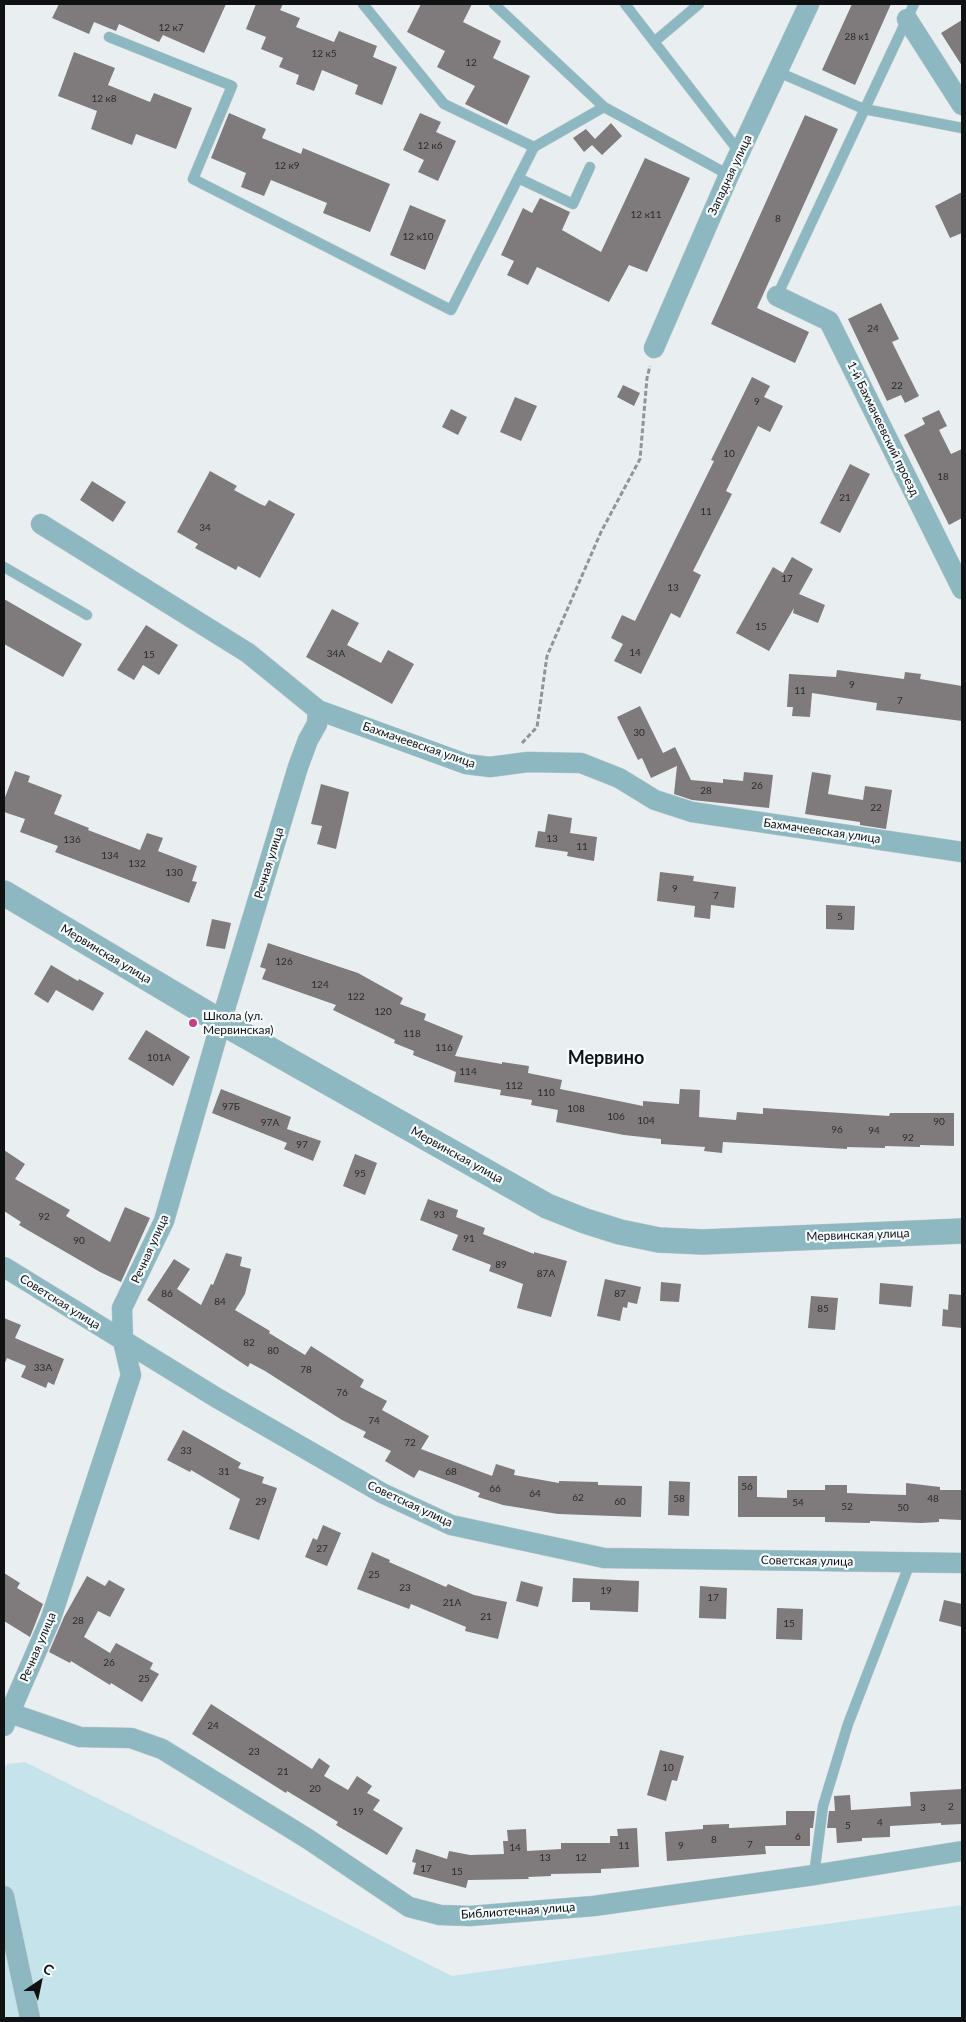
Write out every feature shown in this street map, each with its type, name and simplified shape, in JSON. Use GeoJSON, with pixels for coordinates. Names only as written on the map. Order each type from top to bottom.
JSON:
{"type":"FeatureCollection","features":[{"type":"Feature","properties":{"kind":"street","name":"Западная улица"},"geometry":{"type":"LineString","coordinates":[[654,348],[729,175],[809,4]]}},
{"type":"Feature","properties":{"kind":"street"},"geometry":{"type":"LineString","coordinates":[[910,11],[962,105]]}},
{"type":"Feature","properties":{"kind":"street","name":"1-й Бахмачеевский проезд"},"geometry":{"type":"LineString","coordinates":[[778,296],[829,321],[962,589]]}},
{"type":"Feature","properties":{"kind":"street","name":"Бахмачеевская улица"},"geometry":{"type":"LineString","coordinates":[[40,524],[248,653],[318,710],[466,764],[490,767],[528,762],[581,763],[619,778],[655,800],[692,812],[962,852]]}},
{"type":"Feature","properties":{"kind":"street","name":"Речная улица"},"geometry":{"type":"LineString","coordinates":[[6,1717],[52,1618],[131,1375],[123,1341],[122,1308],[164,1221],[221,1022],[298,768],[308,740],[317,724],[318,710]]}},
{"type":"Feature","properties":{"kind":"street","name":"Мервинская улица"},"geometry":{"type":"LineString","coordinates":[[4,893],[221,1022],[547,1206],[620,1232],[659,1240],[703,1242],[962,1231]]}},
{"type":"Feature","properties":{"kind":"street","name":"Советская улица"},"geometry":{"type":"LineString","coordinates":[[4,1268],[217,1398],[382,1493],[451,1525],[604,1558],[962,1564]]}},
{"type":"Feature","properties":{"kind":"street","name":"Библиотечная улица"},"geometry":{"type":"LineString","coordinates":[[6,1717],[80,1737],[131,1738],[162,1748],[308,1839],[410,1907],[440,1915],[470,1916],[594,1906],[814,1875],[962,1851]]}},
{"type":"Feature","properties":{"kind":"street"},"geometry":{"type":"LineString","coordinates":[[4,1896],[30,2018]]}},
{"type":"Feature","properties":{"kind":"lane"},"geometry":{"type":"LineString","coordinates":[[362,4],[444,104],[534,147]]}},
{"type":"Feature","properties":{"kind":"lane"},"geometry":{"type":"LineString","coordinates":[[494,4],[604,107],[729,175]]}},
{"type":"Feature","properties":{"kind":"lane"},"geometry":{"type":"LineString","coordinates":[[625,4],[740,153]]}},
{"type":"Feature","properties":{"kind":"lane"},"geometry":{"type":"LineString","coordinates":[[654,42],[699,4]]}},
{"type":"Feature","properties":{"kind":"lane"},"geometry":{"type":"LineString","coordinates":[[778,296],[910,11]]}},
{"type":"Feature","properties":{"kind":"lane"},"geometry":{"type":"LineString","coordinates":[[109,38],[232,86],[192,179],[451,310],[534,147],[604,107]]}},
{"type":"Feature","properties":{"kind":"lane"},"geometry":{"type":"LineString","coordinates":[[778,72],[864,108],[962,128]]}},
{"type":"Feature","properties":{"kind":"lane"},"geometry":{"type":"LineString","coordinates":[[518,178],[573,204],[590,167]]}},
{"type":"Feature","properties":{"kind":"lane"},"geometry":{"type":"LineString","coordinates":[[4,567],[87,615]]}},
{"type":"Feature","properties":{"kind":"lane"},"geometry":{"type":"LineString","coordinates":[[814,1875],[823,1806],[848,1724],[910,1563]]}},
{"type":"Feature","properties":{"kind":"path"},"geometry":{"type":"LineString","coordinates":[[516,750],[537,727],[547,656],[601,532],[640,459],[647,378],[654,348]]}},
{"type":"Feature","properties":{"kind":"shaded area"},"geometry":{"type":"Polygon","coordinates":[[[25,1762],[452,1976],[962,1905],[962,2015],[961,2018],[4,2018],[4,1767],[8,1764],[25,1762]]]}},
{"type":"Feature","properties":{"kind":"building"},"geometry":{"type":"Polygon","coordinates":[[[59,4],[226,4],[204,53],[163,35],[159,42],[119,24],[116,31],[94,22],[89,34],[52,18],[59,4]]]}},
{"type":"Feature","properties":{"kind":"building"},"geometry":{"type":"Polygon","coordinates":[[[256,4],[283,4],[280,10],[300,18],[296,27],[334,42],[339,31],[377,46],[373,57],[397,67],[382,105],[355,94],[358,85],[322,70],[314,91],[296,84],[299,75],[279,67],[283,58],[261,49],[266,37],[246,29],[256,4]]]}},
{"type":"Feature","properties":{"kind":"building"},"geometry":{"type":"Polygon","coordinates":[[[421,4],[472,4],[463,22],[501,41],[493,58],[530,76],[507,125],[465,104],[475,86],[437,67],[445,51],[407,32],[421,4]]]}},
{"type":"Feature","properties":{"kind":"building"},"geometry":{"type":"Polygon","coordinates":[[[852,4],[891,4],[855,85],[822,70],[852,4]]]}},
{"type":"Feature","properties":{"kind":"building"},"geometry":{"type":"Polygon","coordinates":[[[962,20],[962,66],[941,33],[962,20]]]}},
{"type":"Feature","properties":{"kind":"building"},"geometry":{"type":"Polygon","coordinates":[[[74,52],[115,68],[108,85],[150,102],[154,93],[192,108],[176,149],[136,134],[132,145],[91,129],[97,111],[58,96],[74,52]]]}},
{"type":"Feature","properties":{"kind":"building"},"geometry":{"type":"Polygon","coordinates":[[[229,113],[266,129],[262,138],[301,154],[303,148],[390,184],[370,232],[323,213],[327,203],[271,180],[264,196],[241,187],[246,173],[211,158],[229,113]]]}},
{"type":"Feature","properties":{"kind":"building"},"geometry":{"type":"Polygon","coordinates":[[[420,113],[441,122],[436,132],[456,141],[438,181],[418,172],[424,160],[403,150],[420,113]]]}},
{"type":"Feature","properties":{"kind":"building"},"geometry":{"type":"Polygon","coordinates":[[[805,115],[838,129],[757,308],[809,332],[795,363],[711,324],[805,115]]]}},
{"type":"Feature","properties":{"kind":"building"},"geometry":{"type":"Polygon","coordinates":[[[611,123],[622,136],[602,155],[592,145],[584,152],[573,138],[586,129],[595,139],[611,123]]]}},
{"type":"Feature","properties":{"kind":"building"},"geometry":{"type":"Polygon","coordinates":[[[645,158],[690,178],[647,272],[629,265],[609,302],[537,267],[528,285],[507,275],[514,261],[501,255],[523,208],[532,213],[540,198],[570,212],[562,230],[601,252],[645,158]]]}},
{"type":"Feature","properties":{"kind":"building"},"geometry":{"type":"Polygon","coordinates":[[[962,192],[962,233],[950,238],[935,206],[962,192]]]}},
{"type":"Feature","properties":{"kind":"building"},"geometry":{"type":"Polygon","coordinates":[[[410,205],[446,220],[425,270],[390,255],[410,205]]]}},
{"type":"Feature","properties":{"kind":"building"},"geometry":{"type":"Polygon","coordinates":[[[881,303],[899,339],[892,342],[919,396],[905,403],[901,395],[887,401],[848,319],[881,303]]]}},
{"type":"Feature","properties":{"kind":"building"},"geometry":{"type":"Polygon","coordinates":[[[752,377],[770,386],[764,397],[783,406],[770,432],[758,426],[726,491],[732,494],[693,571],[701,575],[680,618],[671,613],[641,674],[614,661],[623,644],[611,638],[622,615],[635,621],[714,461],[711,460],[752,377]]]}},
{"type":"Feature","properties":{"kind":"building"},"geometry":{"type":"Polygon","coordinates":[[[623,385],[640,393],[634,406],[617,397],[623,385]]]}},
{"type":"Feature","properties":{"kind":"building"},"geometry":{"type":"Polygon","coordinates":[[[515,397],[537,406],[521,441],[500,432],[515,397]]]}},
{"type":"Feature","properties":{"kind":"building"},"geometry":{"type":"Polygon","coordinates":[[[451,409],[467,417],[458,435],[442,427],[451,409]]]}},
{"type":"Feature","properties":{"kind":"building"},"geometry":{"type":"Polygon","coordinates":[[[939,410],[947,426],[939,430],[951,454],[962,449],[962,518],[949,525],[904,435],[925,424],[922,418],[939,410]]]}},
{"type":"Feature","properties":{"kind":"building"},"geometry":{"type":"Polygon","coordinates":[[[850,464],[870,474],[840,533],[820,523],[850,464]]]}},
{"type":"Feature","properties":{"kind":"building"},"geometry":{"type":"Polygon","coordinates":[[[210,471],[237,486],[234,490],[260,504],[265,506],[269,500],[295,514],[260,578],[238,566],[236,570],[195,548],[198,544],[177,532],[210,471]]]}},
{"type":"Feature","properties":{"kind":"building"},"geometry":{"type":"Polygon","coordinates":[[[92,481],[126,502],[113,522],[80,500],[92,481]]]}},
{"type":"Feature","properties":{"kind":"building"},"geometry":{"type":"Polygon","coordinates":[[[792,557],[813,569],[799,594],[825,605],[818,623],[793,613],[794,608],[769,651],[736,633],[773,567],[783,573],[792,557]]]}},
{"type":"Feature","properties":{"kind":"building"},"geometry":{"type":"Polygon","coordinates":[[[4,599],[82,644],[63,677],[4,644],[4,599]]]}},
{"type":"Feature","properties":{"kind":"building"},"geometry":{"type":"Polygon","coordinates":[[[332,609],[359,623],[347,645],[381,663],[388,650],[414,664],[392,704],[306,657],[332,609]]]}},
{"type":"Feature","properties":{"kind":"building"},"geometry":{"type":"Polygon","coordinates":[[[146,625],[178,645],[159,675],[143,665],[134,680],[117,670],[146,625]]]}},
{"type":"Feature","properties":{"kind":"building"},"geometry":{"type":"Polygon","coordinates":[[[837,670],[904,679],[905,672],[921,674],[920,679],[962,686],[962,721],[876,710],[877,703],[812,693],[810,717],[792,716],[793,707],[787,707],[789,674],[836,677],[837,670]]]}},
{"type":"Feature","properties":{"kind":"building"},"geometry":{"type":"Polygon","coordinates":[[[640,706],[663,753],[675,747],[691,780],[723,783],[723,779],[743,781],[744,772],[773,775],[769,808],[692,800],[674,794],[677,766],[651,778],[642,758],[638,760],[617,717],[640,706]]]}},
{"type":"Feature","properties":{"kind":"building"},"geometry":{"type":"Polygon","coordinates":[[[15,771],[30,776],[28,782],[62,795],[54,814],[89,828],[88,830],[140,850],[147,833],[163,838],[158,851],[197,866],[192,881],[197,882],[189,903],[55,852],[58,846],[20,832],[25,819],[4,812],[4,800],[15,771]]]}},
{"type":"Feature","properties":{"kind":"building"},"geometry":{"type":"Polygon","coordinates":[[[812,772],[831,775],[828,794],[863,800],[865,786],[892,790],[886,829],[860,825],[860,822],[805,814],[812,772]]]}},
{"type":"Feature","properties":{"kind":"building"},"geometry":{"type":"Polygon","coordinates":[[[321,784],[349,792],[336,849],[317,844],[322,826],[311,824],[321,784]]]}},
{"type":"Feature","properties":{"kind":"building"},"geometry":{"type":"Polygon","coordinates":[[[548,814],[572,818],[570,833],[597,837],[594,861],[567,856],[568,852],[535,847],[538,831],[545,832],[548,814]]]}},
{"type":"Feature","properties":{"kind":"building"},"geometry":{"type":"Polygon","coordinates":[[[660,872],[694,876],[693,881],[736,887],[734,908],[711,905],[710,919],[694,917],[695,906],[657,901],[660,872]]]}},
{"type":"Feature","properties":{"kind":"building"},"geometry":{"type":"Polygon","coordinates":[[[826,905],[855,906],[854,930],[826,929],[826,905]]]}},
{"type":"Feature","properties":{"kind":"building"},"geometry":{"type":"Polygon","coordinates":[[[212,919],[231,923],[225,949],[206,946],[212,919]]]}},
{"type":"Feature","properties":{"kind":"building"},"geometry":{"type":"Polygon","coordinates":[[[268,943],[358,973],[403,998],[400,1004],[426,1014],[424,1020],[463,1036],[455,1056],[502,1064],[502,1062],[529,1066],[528,1073],[562,1080],[560,1089],[643,1106],[643,1101],[679,1104],[680,1089],[700,1090],[699,1117],[736,1120],[737,1112],[763,1114],[763,1108],[889,1116],[890,1113],[954,1113],[954,1146],[847,1147],[847,1149],[723,1142],[722,1153],[704,1151],[705,1147],[661,1144],[661,1139],[624,1135],[556,1122],[558,1110],[531,1105],[532,1100],[500,1095],[501,1090],[454,1082],[456,1072],[413,1055],[414,1051],[394,1043],[395,1040],[333,1010],[336,1005],[262,979],[266,969],[260,967],[268,943]]]}},
{"type":"Feature","properties":{"kind":"building"},"geometry":{"type":"Polygon","coordinates":[[[51,965],[78,981],[79,979],[104,993],[93,1011],[56,990],[48,1003],[34,994],[51,965]]]}},
{"type":"Feature","properties":{"kind":"building"},"geometry":{"type":"Polygon","coordinates":[[[146,1030],[190,1057],[173,1086],[128,1059],[146,1030]]]}},
{"type":"Feature","properties":{"kind":"building"},"geometry":{"type":"Polygon","coordinates":[[[221,1089],[291,1117],[287,1129],[321,1141],[313,1161],[284,1149],[287,1143],[212,1113],[221,1089]]]}},
{"type":"Feature","properties":{"kind":"building"},"geometry":{"type":"Polygon","coordinates":[[[4,1150],[25,1164],[15,1179],[70,1210],[66,1216],[110,1242],[125,1207],[150,1218],[121,1282],[100,1272],[19,1225],[21,1222],[4,1211],[4,1150]]]}},
{"type":"Feature","properties":{"kind":"building"},"geometry":{"type":"Polygon","coordinates":[[[355,1154],[377,1163],[365,1195],[343,1186],[355,1154]]]}},
{"type":"Feature","properties":{"kind":"building"},"geometry":{"type":"Polygon","coordinates":[[[428,1199],[458,1210],[456,1217],[485,1228],[483,1234],[534,1254],[534,1252],[567,1261],[551,1317],[517,1308],[523,1284],[489,1271],[491,1265],[452,1250],[458,1235],[420,1220],[428,1199]]]}},
{"type":"Feature","properties":{"kind":"building"},"geometry":{"type":"Polygon","coordinates":[[[226,1253],[242,1257],[240,1266],[251,1269],[245,1294],[235,1310],[305,1355],[311,1346],[364,1380],[360,1387],[387,1401],[382,1410],[429,1436],[421,1449],[492,1476],[496,1464],[515,1470],[514,1475],[559,1483],[559,1481],[598,1482],[598,1485],[642,1486],[641,1517],[558,1514],[503,1505],[478,1497],[480,1493],[419,1470],[414,1478],[385,1461],[391,1451],[363,1437],[366,1432],[342,1420],[265,1371],[250,1363],[248,1367],[147,1300],[174,1259],[190,1269],[177,1289],[201,1305],[211,1284],[213,1285],[226,1253]]]}},
{"type":"Feature","properties":{"kind":"building"},"geometry":{"type":"Polygon","coordinates":[[[605,1279],[641,1287],[637,1304],[628,1302],[627,1308],[623,1307],[620,1321],[597,1316],[605,1279]]]}},
{"type":"Feature","properties":{"kind":"building"},"geometry":{"type":"Polygon","coordinates":[[[661,1282],[681,1284],[679,1302],[660,1301],[661,1282]]]}},
{"type":"Feature","properties":{"kind":"building"},"geometry":{"type":"Polygon","coordinates":[[[880,1283],[913,1286],[911,1307],[879,1304],[880,1283]]]}},
{"type":"Feature","properties":{"kind":"building"},"geometry":{"type":"Polygon","coordinates":[[[949,1294],[962,1295],[962,1328],[942,1326],[943,1309],[948,1310],[949,1294]]]}},
{"type":"Feature","properties":{"kind":"building"},"geometry":{"type":"Polygon","coordinates":[[[811,1296],[838,1298],[835,1330],[808,1328],[811,1296]]]}},
{"type":"Feature","properties":{"kind":"building"},"geometry":{"type":"Polygon","coordinates":[[[4,1318],[21,1325],[15,1338],[64,1359],[54,1385],[48,1382],[46,1388],[21,1377],[26,1366],[7,1358],[4,1365],[4,1318]]]}},
{"type":"Feature","properties":{"kind":"building"},"geometry":{"type":"Polygon","coordinates":[[[183,1430],[241,1463],[238,1468],[264,1477],[262,1483],[277,1488],[259,1540],[229,1529],[240,1499],[191,1470],[190,1472],[167,1460],[183,1430]]]}},
{"type":"Feature","properties":{"kind":"building"},"geometry":{"type":"Polygon","coordinates":[[[738,1476],[757,1476],[757,1497],[787,1498],[787,1490],[825,1490],[825,1485],[847,1485],[847,1493],[870,1494],[906,1495],[906,1483],[940,1487],[940,1490],[962,1490],[962,1520],[939,1519],[939,1522],[921,1523],[870,1521],[870,1523],[825,1522],[825,1517],[738,1517],[738,1476]]]}},
{"type":"Feature","properties":{"kind":"building"},"geometry":{"type":"Polygon","coordinates":[[[669,1481],[690,1482],[689,1516],[668,1515],[669,1481]]]}},
{"type":"Feature","properties":{"kind":"building"},"geometry":{"type":"Polygon","coordinates":[[[323,1525],[341,1533],[327,1566],[305,1557],[313,1538],[317,1540],[323,1525]]]}},
{"type":"Feature","properties":{"kind":"building"},"geometry":{"type":"Polygon","coordinates":[[[372,1552],[390,1560],[389,1562],[446,1587],[448,1584],[474,1595],[507,1602],[498,1639],[465,1631],[466,1627],[411,1604],[409,1609],[357,1589],[372,1552]]]}},
{"type":"Feature","properties":{"kind":"building"},"geometry":{"type":"Polygon","coordinates":[[[4,1573],[20,1583],[17,1588],[43,1604],[30,1637],[4,1621],[4,1573]]]}},
{"type":"Feature","properties":{"kind":"building"},"geometry":{"type":"Polygon","coordinates":[[[87,1576],[105,1586],[109,1580],[125,1589],[110,1617],[98,1611],[84,1637],[110,1653],[116,1643],[153,1663],[150,1669],[159,1674],[142,1702],[71,1661],[70,1663],[49,1652],[64,1617],[87,1576]]]}},
{"type":"Feature","properties":{"kind":"building"},"geometry":{"type":"Polygon","coordinates":[[[573,1578],[639,1581],[638,1612],[590,1610],[590,1602],[572,1602],[573,1578]]]}},
{"type":"Feature","properties":{"kind":"building"},"geometry":{"type":"Polygon","coordinates":[[[521,1581],[543,1587],[538,1607],[516,1601],[521,1581]]]}},
{"type":"Feature","properties":{"kind":"building"},"geometry":{"type":"Polygon","coordinates":[[[700,1586],[727,1588],[726,1619],[699,1618],[700,1586]]]}},
{"type":"Feature","properties":{"kind":"building"},"geometry":{"type":"Polygon","coordinates":[[[944,1600],[962,1604],[962,1627],[939,1621],[944,1600]]]}},
{"type":"Feature","properties":{"kind":"building"},"geometry":{"type":"Polygon","coordinates":[[[777,1608],[803,1609],[802,1640],[776,1639],[777,1608]]]}},
{"type":"Feature","properties":{"kind":"building"},"geometry":{"type":"Polygon","coordinates":[[[211,1704],[312,1769],[319,1758],[330,1766],[324,1776],[348,1790],[357,1776],[372,1786],[367,1793],[380,1800],[373,1810],[403,1828],[387,1855],[336,1825],[338,1822],[287,1791],[286,1793],[192,1734],[211,1704]]]}},
{"type":"Feature","properties":{"kind":"building"},"geometry":{"type":"Polygon","coordinates":[[[660,1750],[684,1756],[677,1781],[672,1780],[666,1801],[647,1795],[660,1750]]]}},
{"type":"Feature","properties":{"kind":"building"},"geometry":{"type":"Polygon","coordinates":[[[962,1789],[962,1824],[941,1825],[941,1823],[890,1826],[890,1837],[862,1838],[862,1841],[837,1843],[836,1828],[827,1828],[829,1811],[835,1811],[834,1796],[850,1795],[851,1810],[911,1806],[910,1792],[962,1789]]]}},
{"type":"Feature","properties":{"kind":"building"},"geometry":{"type":"Polygon","coordinates":[[[786,1811],[815,1811],[813,1828],[810,1828],[810,1846],[765,1846],[766,1854],[667,1861],[665,1832],[703,1829],[703,1825],[729,1824],[729,1828],[786,1825],[786,1811]]]}},
{"type":"Feature","properties":{"kind":"building"},"geometry":{"type":"Polygon","coordinates":[[[637,1828],[639,1867],[601,1869],[601,1873],[551,1874],[551,1876],[528,1877],[529,1879],[468,1880],[466,1888],[413,1874],[416,1863],[412,1862],[416,1849],[447,1859],[449,1851],[470,1855],[504,1854],[503,1841],[508,1841],[507,1830],[526,1829],[527,1851],[561,1849],[561,1843],[610,1843],[610,1836],[618,1836],[617,1829],[637,1828]]]}},
{"type":"Feature","properties":{"kind":"place","name":"Школа (ул. Мервинская)"},"geometry":{"type":"Point","coordinates":[193,1023]}},
{"type":"Feature","properties":{"kind":"district","name":"Мервино"},"geometry":{"type":"Point","coordinates":[606,1058]}}]}
